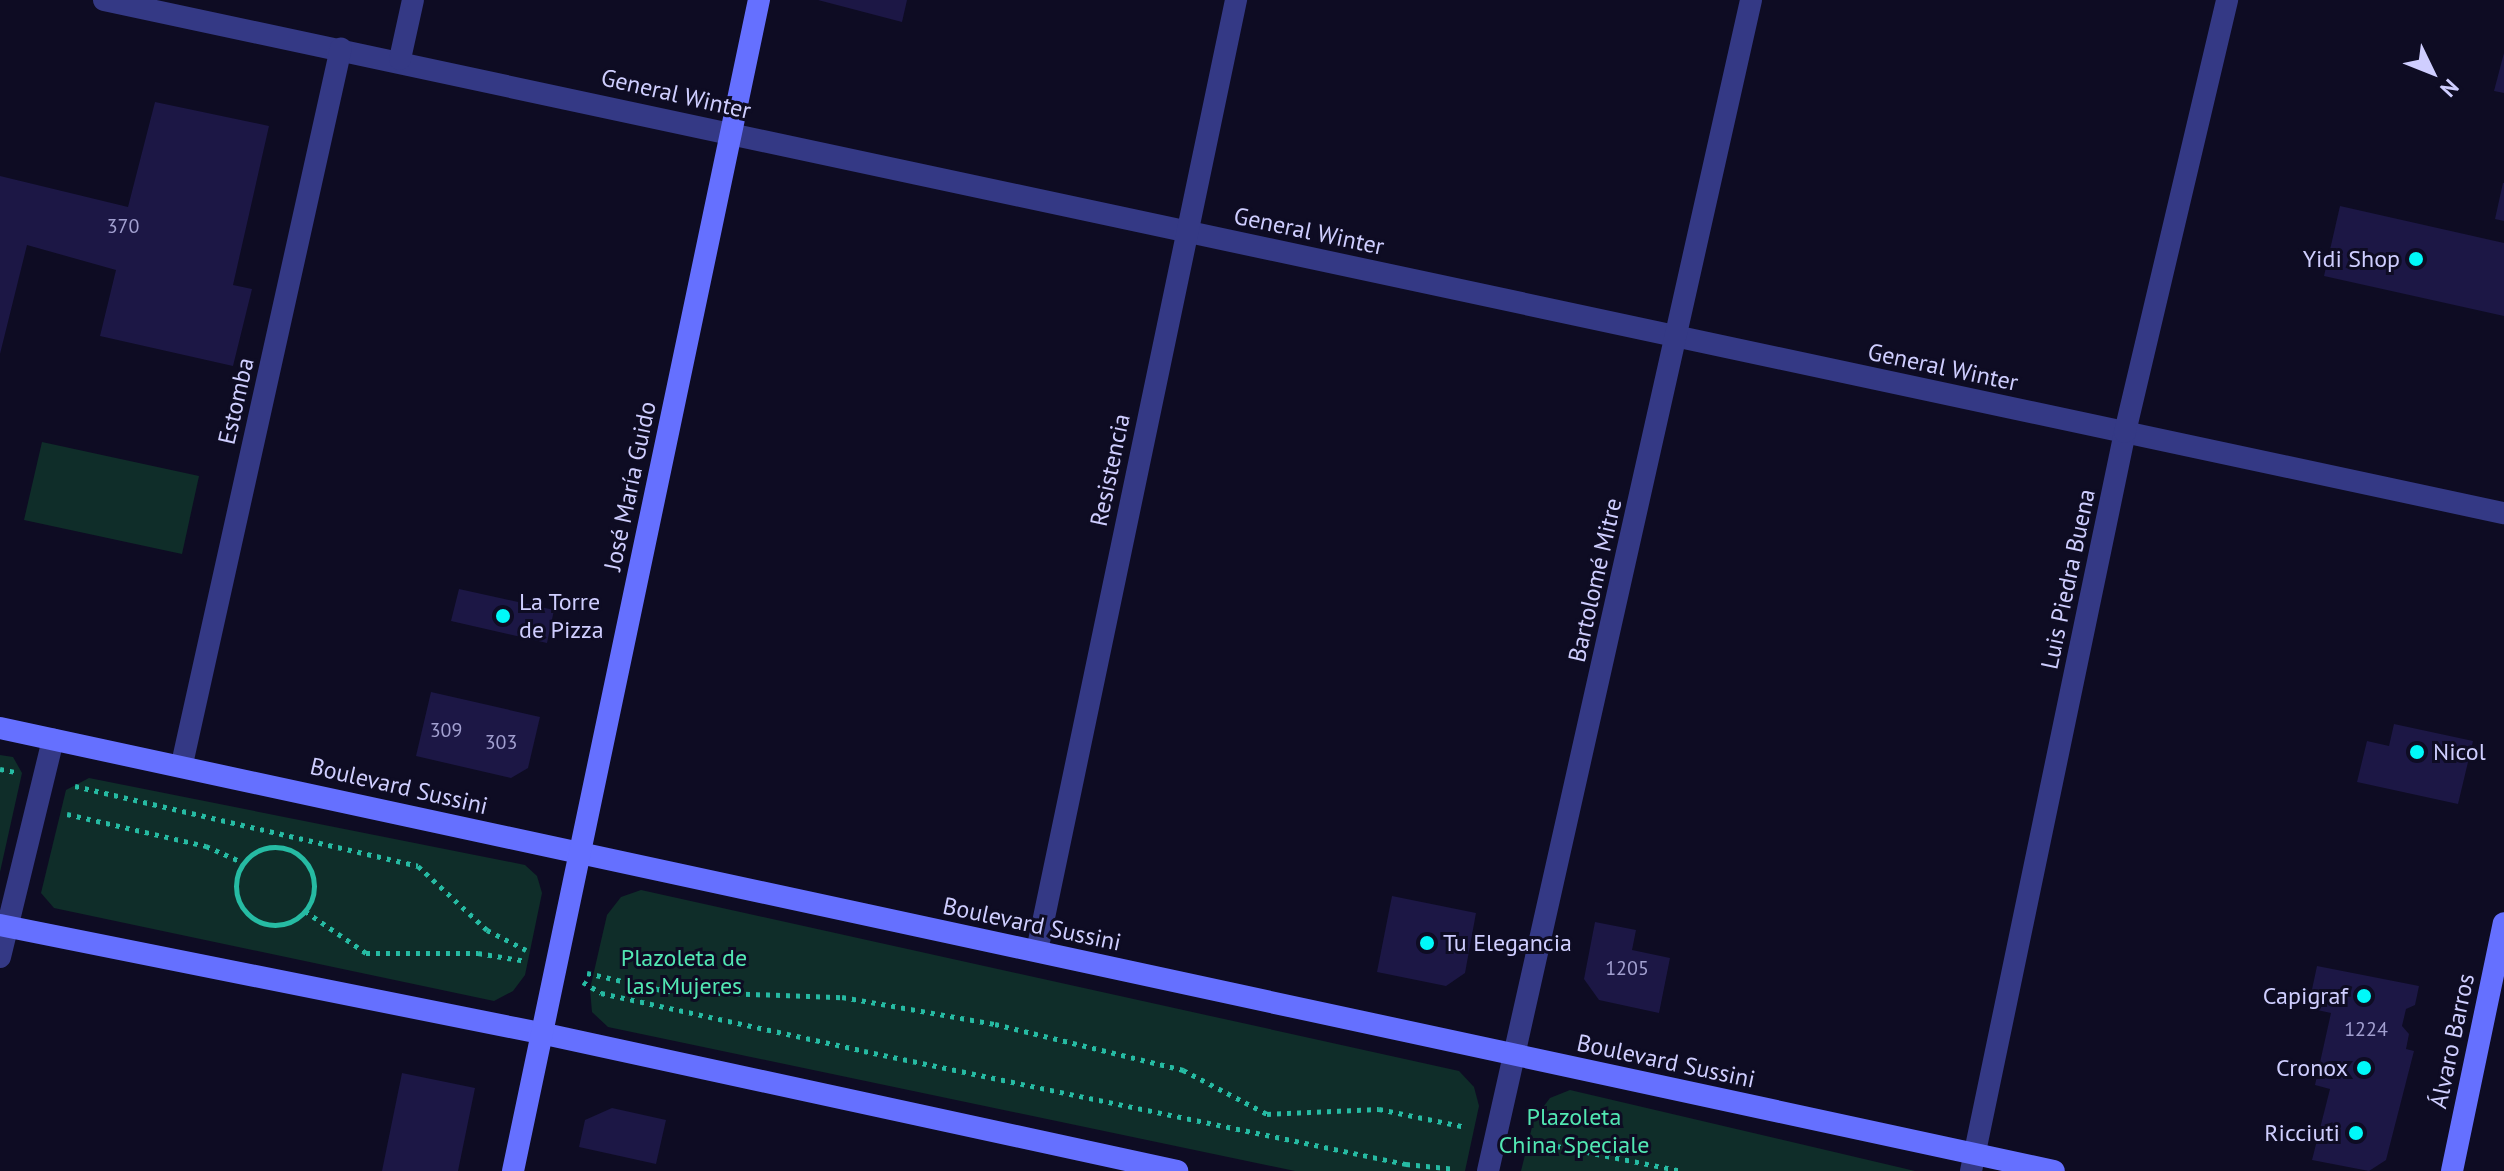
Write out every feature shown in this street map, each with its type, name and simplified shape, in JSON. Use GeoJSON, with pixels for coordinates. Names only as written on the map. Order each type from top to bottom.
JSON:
{"type":"FeatureCollection","features":[{"type":"Feature","properties":{"kind":"main road","name":"José María Guido"},"geometry":{"type":"LineString","coordinates":[[513,1171],[545,1034],[759,0]]}},
{"type":"Feature","properties":{"kind":"main road","name":"Boulevard Sussini"},"geometry":{"type":"LineString","coordinates":[[0,728],[182,764],[1515,1056],[1972,1162],[2054,1171]]}},
{"type":"Feature","properties":{"kind":"main road","name":"Álvaro Barros"},"geometry":{"type":"LineString","coordinates":[[2452,1171],[2504,923]]}},
{"type":"Feature","properties":{"kind":"main road"},"geometry":{"type":"LineString","coordinates":[[4,926],[545,1034],[1177,1171]]}},
{"type":"Feature","properties":{"kind":"street","name":"General Winter"},"geometry":{"type":"LineString","coordinates":[[104,0],[400,59],[730,133],[2504,513]]}},
{"type":"Feature","properties":{"kind":"street"},"geometry":{"type":"LineString","coordinates":[[400,59],[413,0]]}},
{"type":"Feature","properties":{"kind":"street","name":"Resistencia"},"geometry":{"type":"LineString","coordinates":[[1037,951],[1236,0]]}},
{"type":"Feature","properties":{"kind":"street","name":"Bartolomé Mitre"},"geometry":{"type":"LineString","coordinates":[[1488,1171],[1751,0]]}},
{"type":"Feature","properties":{"kind":"street","name":"Luis Piedra Buena"},"geometry":{"type":"LineString","coordinates":[[1972,1162],[2125,432],[2227,0]]}},
{"type":"Feature","properties":{"kind":"street","name":"Estomba"},"geometry":{"type":"LineString","coordinates":[[182,764],[341,48]]}},
{"type":"Feature","properties":{"kind":"street"},"geometry":{"type":"LineString","coordinates":[[0,957],[4,926],[53,739]]}},
{"type":"Feature","properties":{"kind":"path"},"geometry":{"type":"LineString","coordinates":[[0,769],[418,866],[487,930],[559,966],[601,993],[1329,1148],[1462,1171]]}},
{"type":"Feature","properties":{"kind":"path"},"geometry":{"type":"LineString","coordinates":[[36,806],[206,846],[244,863]]}},
{"type":"Feature","properties":{"kind":"path"},"geometry":{"type":"LineString","coordinates":[[263,849],[288,849],[299,856],[313,889],[305,911],[282,924],[268,925],[246,912],[236,888],[244,863],[263,849]]}},
{"type":"Feature","properties":{"kind":"path"},"geometry":{"type":"LineString","coordinates":[[305,911],[366,953],[478,953],[559,966],[666,991],[842,997],[995,1024],[1183,1070],[1267,1114],[1379,1109],[1682,1171]]}},
{"type":"Feature","properties":{"kind":"green space"},"geometry":{"type":"Polygon","coordinates":[[[42,442],[199,476],[182,554],[24,520],[42,442]]]}},
{"type":"Feature","properties":{"kind":"green space"},"geometry":{"type":"Polygon","coordinates":[[[0,755],[13,757],[22,773],[0,872],[0,755]]]}},
{"type":"Feature","properties":{"kind":"green space"},"geometry":{"type":"Polygon","coordinates":[[[89,778],[525,865],[537,876],[542,893],[525,975],[513,991],[494,1001],[54,908],[41,893],[66,790],[89,778]]]}},
{"type":"Feature","properties":{"kind":"green space","name":"Plazoleta de las Mujeres"},"geometry":{"type":"Polygon","coordinates":[[[641,890],[1459,1071],[1474,1087],[1479,1106],[1465,1171],[1295,1171],[608,1027],[592,1012],[590,989],[607,915],[621,897],[641,890]]]}},
{"type":"Feature","properties":{"kind":"green space","name":"Plazoleta China Speciale"},"geometry":{"type":"Polygon","coordinates":[[[1570,1090],[1915,1171],[1521,1171],[1534,1119],[1550,1098],[1570,1090]]]}},
{"type":"Feature","properties":{"kind":"building"},"geometry":{"type":"Polygon","coordinates":[[[818,0],[907,0],[902,22],[818,0]]]}},
{"type":"Feature","properties":{"kind":"building"},"geometry":{"type":"Polygon","coordinates":[[[2504,53],[2504,93],[2494,91],[2504,53]]]}},
{"type":"Feature","properties":{"kind":"building"},"geometry":{"type":"Polygon","coordinates":[[[155,102],[269,126],[233,285],[252,289],[233,366],[100,336],[116,270],[27,245],[0,354],[0,176],[128,207],[155,102]]]}},
{"type":"Feature","properties":{"kind":"building"},"geometry":{"type":"Polygon","coordinates":[[[2504,183],[2504,221],[2495,219],[2504,183]]]}},
{"type":"Feature","properties":{"kind":"building","name":"Yidi Shop"},"geometry":{"type":"Polygon","coordinates":[[[2340,206],[2504,243],[2504,316],[2324,276],[2340,206]]]}},
{"type":"Feature","properties":{"kind":"building","name":"La Torre de Pizza"},"geometry":{"type":"Polygon","coordinates":[[[459,589],[554,610],[547,643],[451,621],[459,589]]]}},
{"type":"Feature","properties":{"kind":"building"},"geometry":{"type":"Polygon","coordinates":[[[431,692],[540,717],[528,768],[511,778],[416,756],[431,692]]]}},
{"type":"Feature","properties":{"kind":"building"},"geometry":{"type":"Polygon","coordinates":[[[2394,724],[2473,741],[2458,804],[2357,782],[2367,741],[2389,746],[2394,724]]]}},
{"type":"Feature","properties":{"kind":"building","name":"Tu Elegancia"},"geometry":{"type":"Polygon","coordinates":[[[1392,896],[1476,913],[1465,973],[1446,986],[1377,972],[1392,896]]]}},
{"type":"Feature","properties":{"kind":"building"},"geometry":{"type":"Polygon","coordinates":[[[1595,922],[1636,930],[1632,950],[1670,958],[1659,1013],[1599,1000],[1584,979],[1595,922]]]}},
{"type":"Feature","properties":{"kind":"building"},"geometry":{"type":"Polygon","coordinates":[[[2317,966],[2419,986],[2415,1005],[2406,1009],[2402,1026],[2409,1034],[2406,1049],[2414,1051],[2386,1160],[2369,1171],[2312,1160],[2330,1089],[2315,1085],[2331,1013],[2308,1008],[2317,966]]]}},
{"type":"Feature","properties":{"kind":"building"},"geometry":{"type":"Polygon","coordinates":[[[402,1073],[475,1088],[458,1171],[382,1171],[402,1073]]]}},
{"type":"Feature","properties":{"kind":"building"},"geometry":{"type":"Polygon","coordinates":[[[612,1108],[666,1120],[656,1164],[579,1147],[585,1120],[612,1108]]]}},
{"type":"Feature","properties":{"kind":"place","name":"Yidi Shop"},"geometry":{"type":"Point","coordinates":[2416,259]}},
{"type":"Feature","properties":{"kind":"place","name":"La Torre de Pizza"},"geometry":{"type":"Point","coordinates":[503,616]}},
{"type":"Feature","properties":{"kind":"place","name":"Nicol"},"geometry":{"type":"Point","coordinates":[2417,752]}},
{"type":"Feature","properties":{"kind":"place","name":"Tu Elegancia"},"geometry":{"type":"Point","coordinates":[1427,943]}},
{"type":"Feature","properties":{"kind":"place","name":"Capigraf"},"geometry":{"type":"Point","coordinates":[2364,996]}},
{"type":"Feature","properties":{"kind":"place","name":"Cronox"},"geometry":{"type":"Point","coordinates":[2364,1068]}},
{"type":"Feature","properties":{"kind":"place","name":"Ricciuti"},"geometry":{"type":"Point","coordinates":[2356,1133]}}]}
